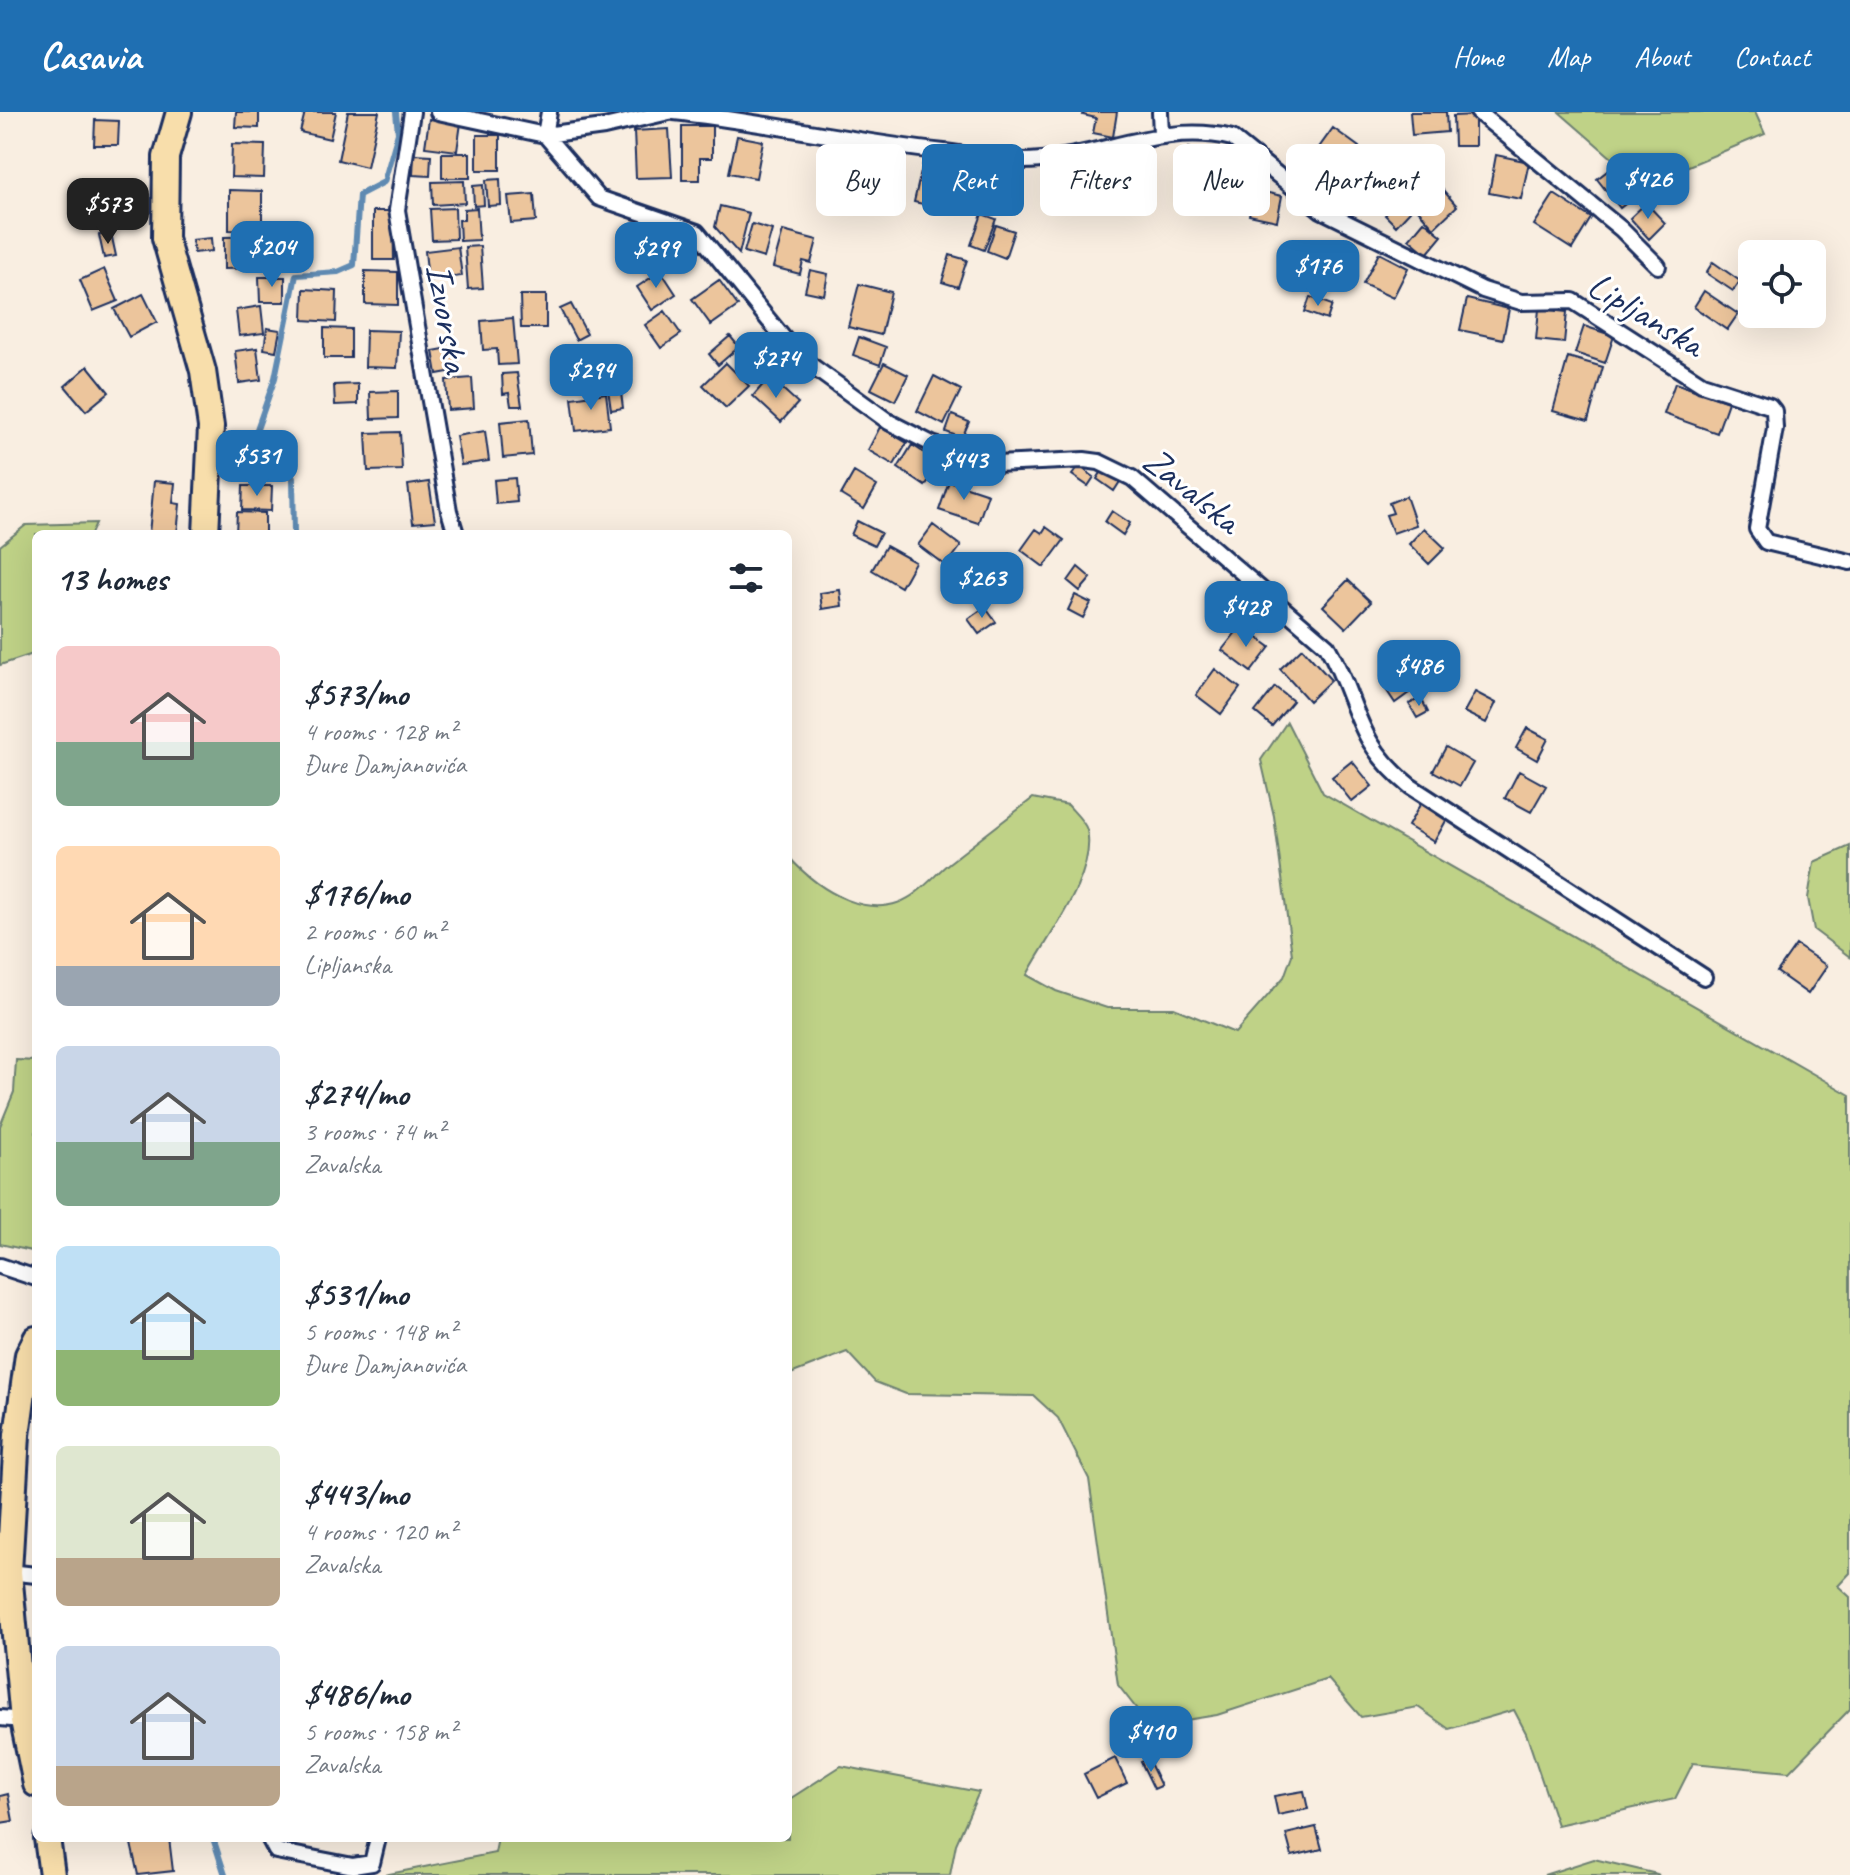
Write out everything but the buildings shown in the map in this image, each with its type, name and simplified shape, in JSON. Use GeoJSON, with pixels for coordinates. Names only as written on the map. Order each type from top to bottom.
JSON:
{"type":"FeatureCollection","features":[{"type":"Feature","properties":{"kind":"main road"},"geometry":{"type":"LineString","coordinates":[[179,112],[166,157],[163,217],[174,277],[203,371],[211,427],[206,530]]}},
{"type":"Feature","properties":{"kind":"main road"},"geometry":{"type":"LineString","coordinates":[[32,1347],[28,1355],[17,1435],[26,1574],[12,1719],[32,1773]]}},
{"type":"Feature","properties":{"kind":"main road"},"geometry":{"type":"LineString","coordinates":[[48,1842],[52,1875]]}},
{"type":"Feature","properties":{"kind":"street","name":"Izvorska"},"geometry":{"type":"LineString","coordinates":[[412,112],[397,210],[455,530]]}},
{"type":"Feature","properties":{"kind":"street","name":"Lipljanska"},"geometry":{"type":"LineString","coordinates":[[438,112],[545,135],[604,127],[672,112],[858,142],[1018,161],[1092,153],[1161,134],[1213,133],[1232,138],[1321,210],[1483,290],[1521,302],[1573,301],[1702,384],[1770,406],[1774,411],[1775,428],[1757,529],[1766,542],[1850,562]]}},
{"type":"Feature","properties":{"kind":"street"},"geometry":{"type":"LineString","coordinates":[[545,135],[549,112]]}},
{"type":"Feature","properties":{"kind":"street"},"geometry":{"type":"LineString","coordinates":[[1160,112],[1161,134]]}},
{"type":"Feature","properties":{"kind":"street","name":"Lipljanska"},"geometry":{"type":"LineString","coordinates":[[1478,112],[1621,229],[1658,266]]}},
{"type":"Feature","properties":{"kind":"street","name":"Zavalska"},"geometry":{"type":"LineString","coordinates":[[545,135],[599,198],[697,232],[798,356],[889,422],[932,444],[996,464],[1084,460],[1099,462],[1132,478],[1327,646],[1339,666],[1362,733],[1386,767],[1410,786],[1704,977]]}},
{"type":"Feature","properties":{"kind":"street"},"geometry":{"type":"LineString","coordinates":[[0,1266],[32,1277]]}},
{"type":"Feature","properties":{"kind":"street"},"geometry":{"type":"LineString","coordinates":[[271,1842],[276,1851],[353,1866],[372,1863],[377,1842]]}},
{"type":"Feature","properties":{"kind":"green space"},"geometry":{"type":"Polygon","coordinates":[[[1559,112],[1755,112],[1765,134],[1643,185],[1559,112]]]}},
{"type":"Feature","properties":{"kind":"green space"},"geometry":{"type":"Polygon","coordinates":[[[96,523],[93,530],[32,530],[32,654],[0,665],[0,546],[26,525],[96,523]]]}},
{"type":"Feature","properties":{"kind":"green space"},"geometry":{"type":"Polygon","coordinates":[[[1287,722],[1323,793],[1850,1095],[1850,1573],[1838,1586],[1850,1597],[1850,1709],[1789,1772],[1693,1763],[1675,1799],[1557,1825],[1526,1733],[1514,1710],[1449,1729],[1418,1707],[1361,1717],[1328,1679],[1217,1715],[1150,1726],[1118,1685],[1089,1479],[1058,1418],[1034,1396],[906,1394],[875,1382],[847,1352],[792,1373],[792,860],[830,892],[865,905],[882,906],[900,902],[917,892],[1033,798],[1068,805],[1087,830],[1085,866],[1068,905],[1027,975],[1056,991],[1107,1008],[1174,1008],[1235,1033],[1284,977],[1292,955],[1274,816],[1261,760],[1287,722]]]}},
{"type":"Feature","properties":{"kind":"green space"},"geometry":{"type":"Polygon","coordinates":[[[1850,846],[1850,957],[1814,930],[1808,898],[1814,862],[1850,846]]]}},
{"type":"Feature","properties":{"kind":"green space"},"geometry":{"type":"Polygon","coordinates":[[[16,1060],[32,1061],[32,1251],[0,1244],[0,1126],[14,1092],[16,1060]]]}},
{"type":"Feature","properties":{"kind":"green space"},"geometry":{"type":"Polygon","coordinates":[[[841,1766],[979,1792],[956,1844],[950,1875],[384,1875],[495,1853],[497,1842],[792,1842],[792,1797],[841,1766]]]}},
{"type":"Feature","properties":{"kind":"green space"},"geometry":{"type":"Polygon","coordinates":[[[1594,1859],[1657,1874],[1659,1875],[1544,1875],[1594,1859]]]}},
{"type":"Feature","properties":{"kind":"waterway"},"geometry":{"type":"LineString","coordinates":[[294,530],[293,478],[259,441],[256,432],[275,378],[296,275],[338,272],[354,265],[359,195],[384,182],[398,133],[396,112]]}},
{"type":"Feature","properties":{"kind":"waterway"},"geometry":{"type":"LineString","coordinates":[[214,1842],[225,1875]]}}]}
